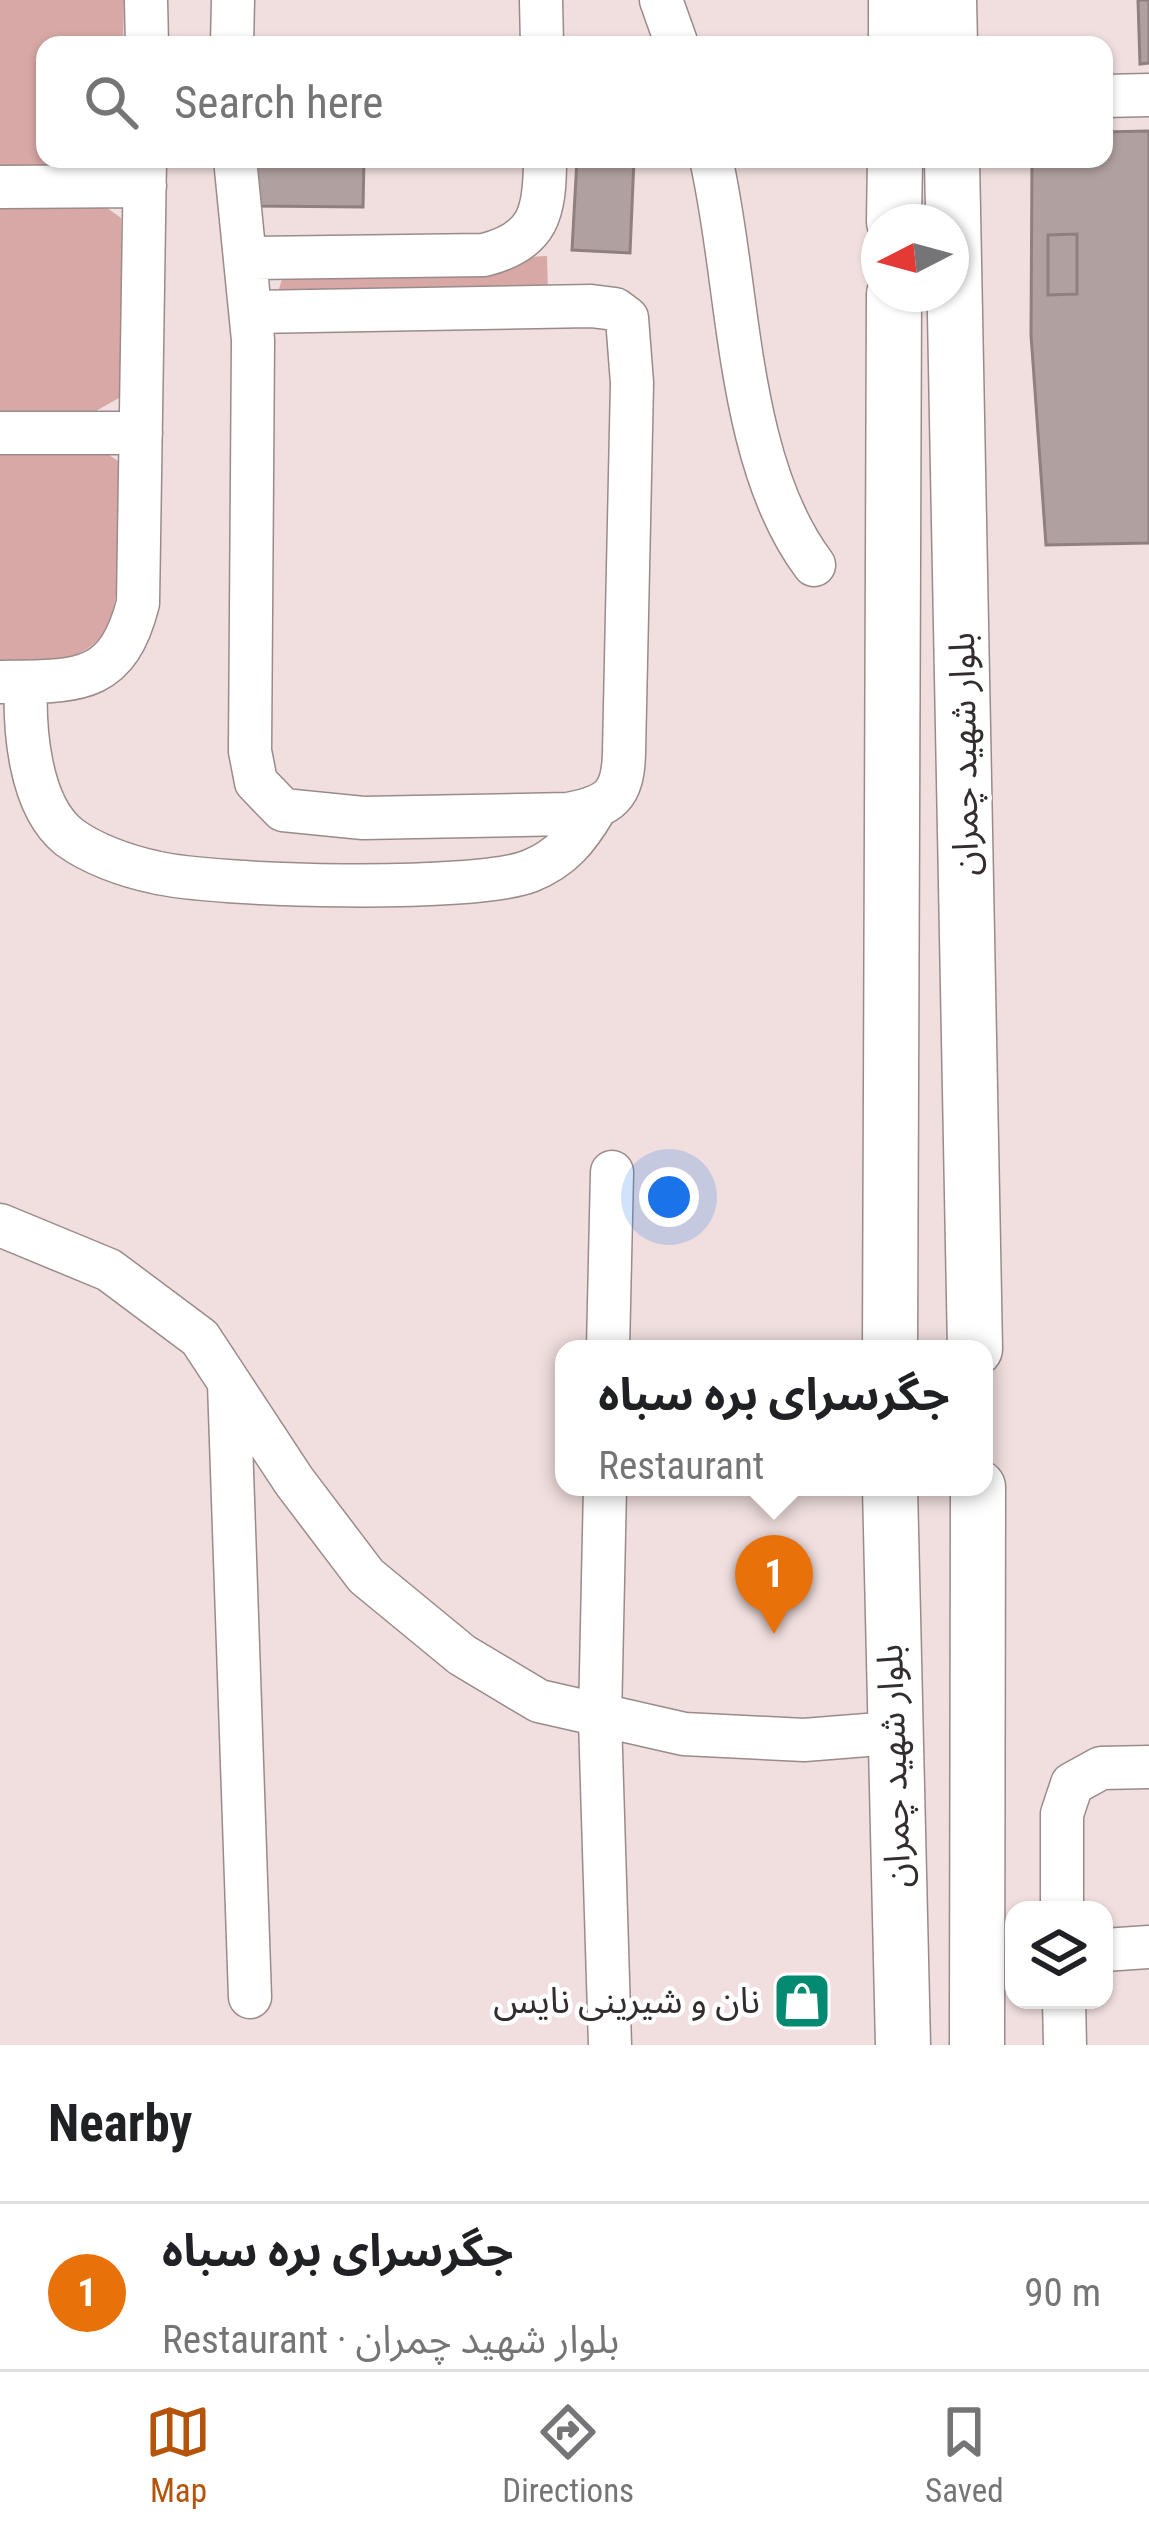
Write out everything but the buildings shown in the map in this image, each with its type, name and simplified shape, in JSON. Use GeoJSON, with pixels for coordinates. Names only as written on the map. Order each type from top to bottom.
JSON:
{"type":"FeatureCollection","features":[{"type":"Feature","properties":{"kind":"main road"},"geometry":{"type":"LineString","coordinates":[[896,0],[896,36]]}},
{"type":"Feature","properties":{"kind":"main road"},"geometry":{"type":"LineString","coordinates":[[950,0],[950,36]]}},
{"type":"Feature","properties":{"kind":"main road"},"geometry":{"type":"LineString","coordinates":[[894,204],[895,168]]}},
{"type":"Feature","properties":{"kind":"main road","name":"بلوار شهید چمران"},"geometry":{"type":"LineString","coordinates":[[952,168],[975,1340]]}},
{"type":"Feature","properties":{"kind":"main road","name":"بلوار شهید چمران"},"geometry":{"type":"LineString","coordinates":[[890,1340],[894,312]]}},
{"type":"Feature","properties":{"kind":"main road","name":"بلوار شهید چمران"},"geometry":{"type":"LineString","coordinates":[[890,1496],[892,1733],[903,2045]]}},
{"type":"Feature","properties":{"kind":"main road"},"geometry":{"type":"LineString","coordinates":[[977,2045],[978,1496]]}},
{"type":"Feature","properties":{"kind":"street"},"geometry":{"type":"LineString","coordinates":[[146,0],[147,36]]}},
{"type":"Feature","properties":{"kind":"street"},"geometry":{"type":"LineString","coordinates":[[232,36],[233,0]]}},
{"type":"Feature","properties":{"kind":"street"},"geometry":{"type":"LineString","coordinates":[[541,0],[542,36]]}},
{"type":"Feature","properties":{"kind":"street"},"geometry":{"type":"LineString","coordinates":[[661,0],[674,36]]}},
{"type":"Feature","properties":{"kind":"street"},"geometry":{"type":"LineString","coordinates":[[1113,96],[1149,95]]}},
{"type":"Feature","properties":{"kind":"street"},"geometry":{"type":"LineString","coordinates":[[237,168],[251,312],[250,751],[256,782],[283,810],[307,816],[568,814],[595,809],[616,797],[623,782],[632,383],[627,318],[615,309],[591,306],[251,312]]}},
{"type":"Feature","properties":{"kind":"street"},"geometry":{"type":"LineString","coordinates":[[245,258],[484,255],[514,248],[529,236],[538,214],[544,168]]}},
{"type":"Feature","properties":{"kind":"street"},"geometry":{"type":"LineString","coordinates":[[711,168],[750,404],[799,545],[814,565]]}},
{"type":"Feature","properties":{"kind":"street"},"geometry":{"type":"LineString","coordinates":[[0,187],[145,172],[138,603],[130,633],[100,672],[62,682],[13,682],[48,810],[68,836],[111,859],[154,872],[311,883],[489,878],[526,873],[558,857],[578,838],[595,809]]}},
{"type":"Feature","properties":{"kind":"street"},"geometry":{"type":"LineString","coordinates":[[0,433],[141,434]]}},
{"type":"Feature","properties":{"kind":"street"},"geometry":{"type":"LineString","coordinates":[[608,1340],[612,1172]]}},
{"type":"Feature","properties":{"kind":"street"},"geometry":{"type":"LineString","coordinates":[[0,1225],[109,1270],[200,1338],[366,1576],[462,1655],[538,1701],[601,1719],[684,1734],[804,1740],[892,1733]]}},
{"type":"Feature","properties":{"kind":"street"},"geometry":{"type":"LineString","coordinates":[[229,1382],[250,1997]]}},
{"type":"Feature","properties":{"kind":"street"},"geometry":{"type":"LineString","coordinates":[[605,1496],[601,1719],[610,2045]]}},
{"type":"Feature","properties":{"kind":"street"},"geometry":{"type":"LineString","coordinates":[[1062,1901],[1062,1814],[1072,1784],[1100,1768],[1149,1767]]}},
{"type":"Feature","properties":{"kind":"street"},"geometry":{"type":"LineString","coordinates":[[1113,1949],[1149,1947]]}},
{"type":"Feature","properties":{"kind":"street"},"geometry":{"type":"LineString","coordinates":[[1064,2009],[1065,2045]]}},
{"type":"Feature","properties":{"kind":"shaded area"},"geometry":{"type":"Polygon","coordinates":[[[0,0],[124,0],[123,36],[36,36],[36,168],[81,168],[0,172],[0,0]]]}},
{"type":"Feature","properties":{"kind":"shaded area"},"geometry":{"type":"Polygon","coordinates":[[[92,197],[121,218],[125,382],[119,398],[87,416],[0,416],[0,198],[92,197]]]}},
{"type":"Feature","properties":{"kind":"shaded area"},"geometry":{"type":"Polygon","coordinates":[[[547,256],[548,293],[289,296],[279,289],[284,272],[547,256]]]}},
{"type":"Feature","properties":{"kind":"shaded area"},"geometry":{"type":"Polygon","coordinates":[[[0,447],[106,453],[118,461],[121,503],[114,606],[97,642],[61,659],[0,666],[0,447]]]}},
{"type":"Feature","properties":{"kind":"place","name":"جگرسرای بره سباه"},"geometry":{"type":"Point","coordinates":[774,1634]}},
{"type":"Feature","properties":{"kind":"place","name":"نان و شیرینی نایس"},"geometry":{"type":"Point","coordinates":[802,2001]}}]}
